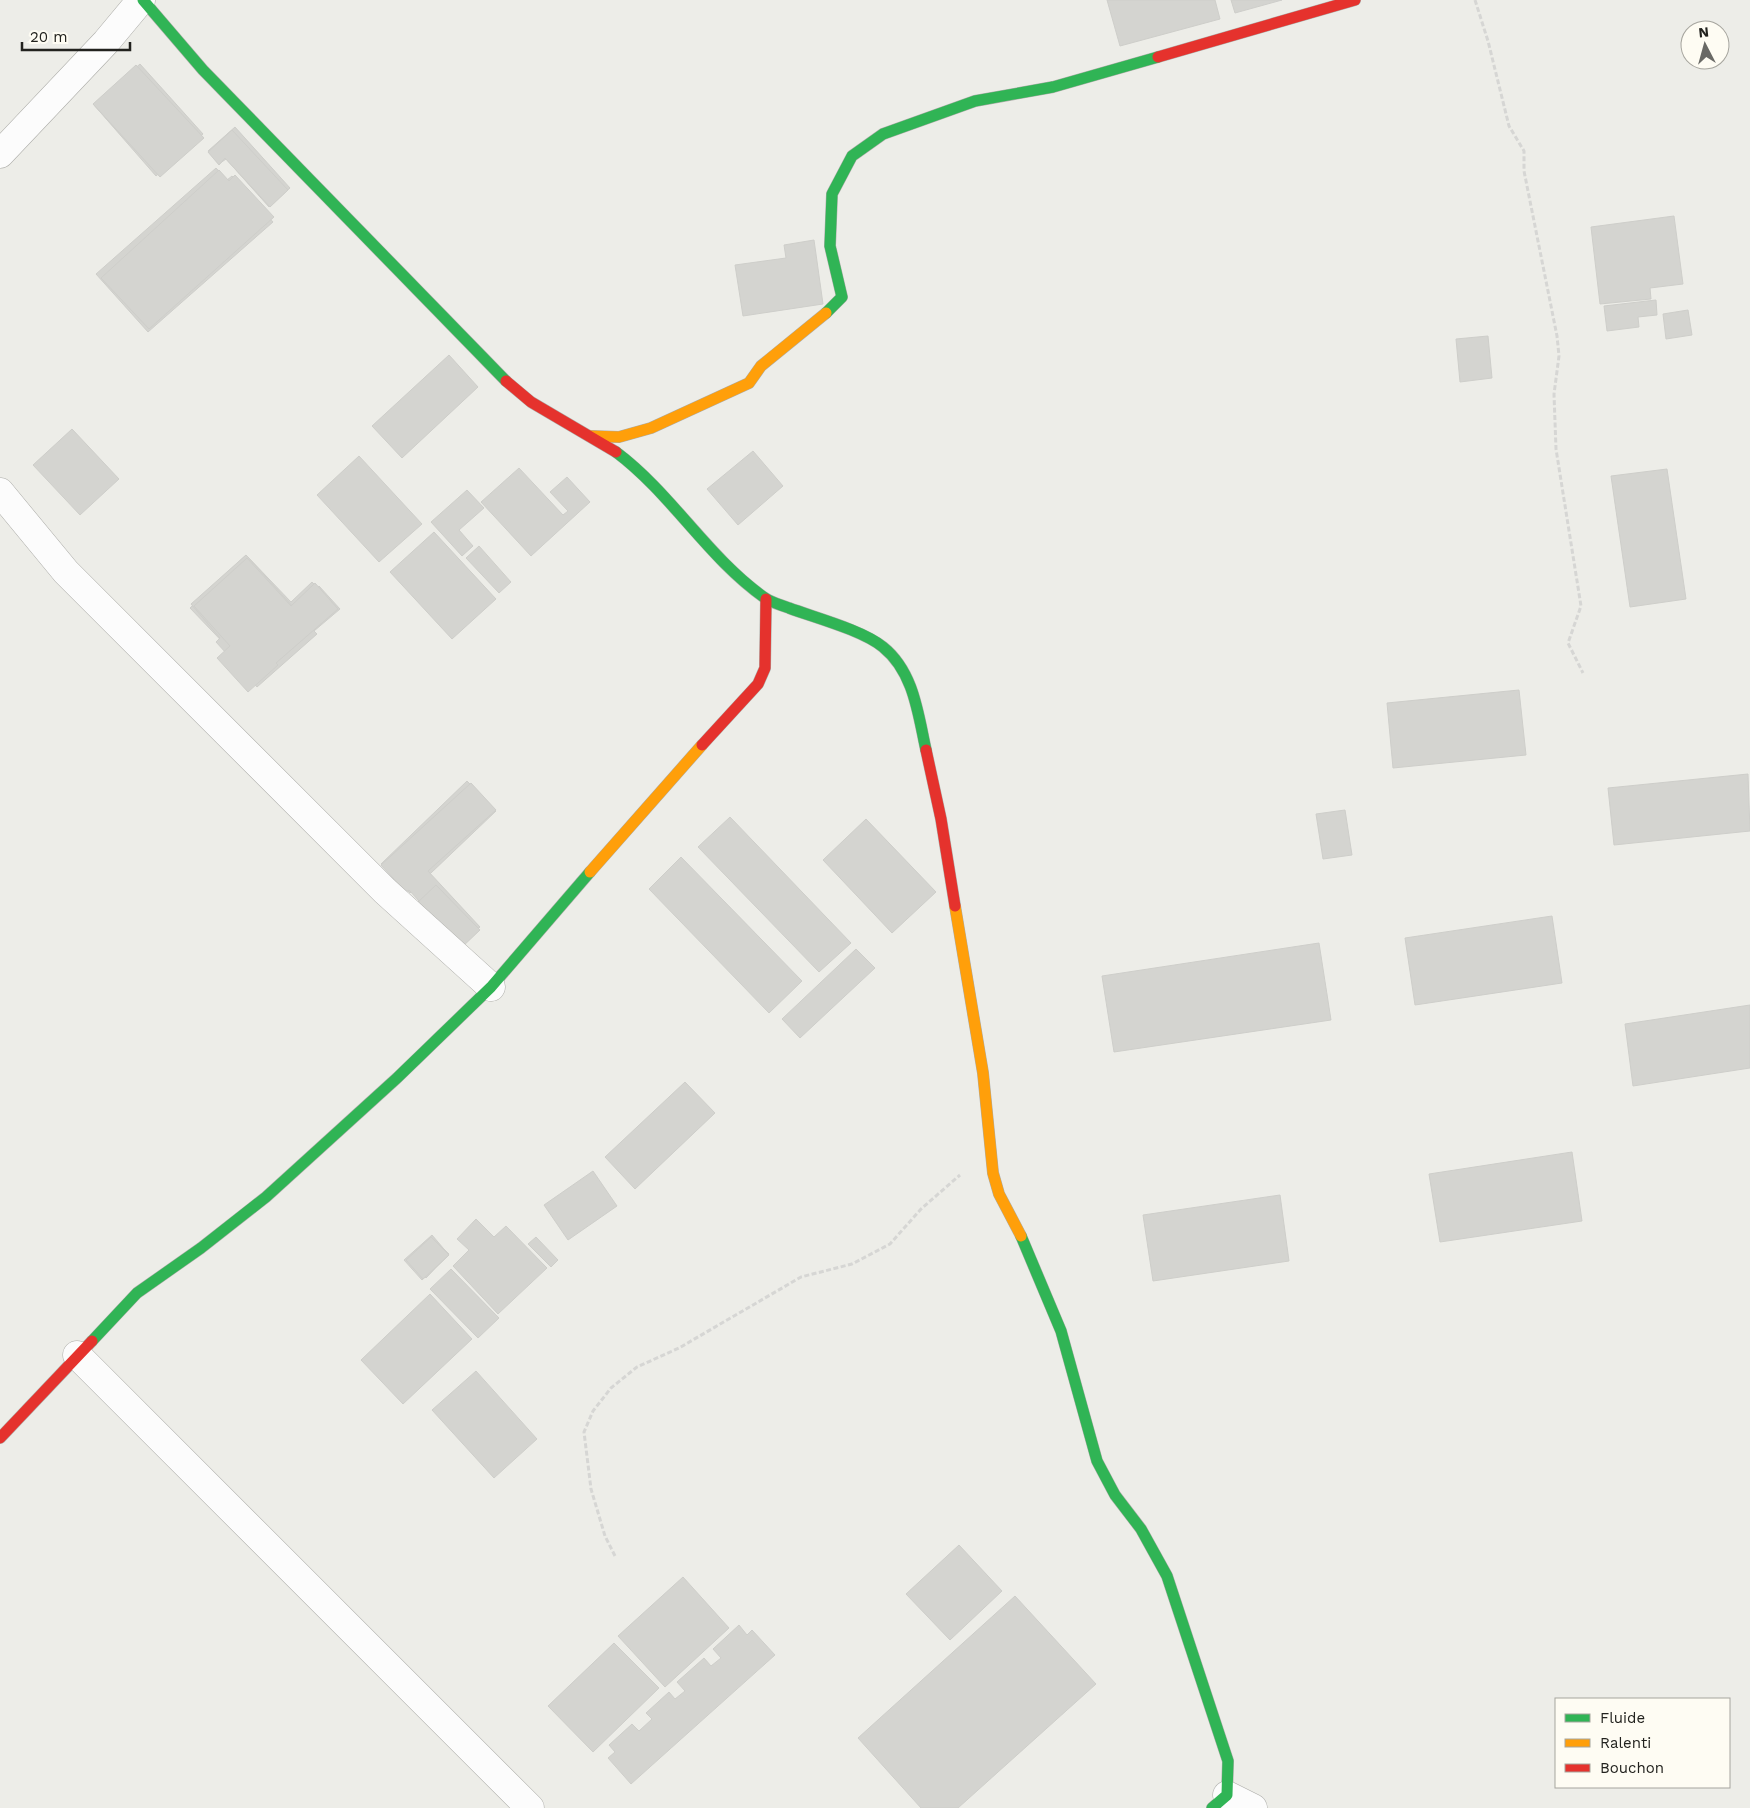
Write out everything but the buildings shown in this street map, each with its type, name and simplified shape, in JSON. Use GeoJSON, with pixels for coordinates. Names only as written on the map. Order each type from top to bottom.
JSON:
{"type":"FeatureCollection","features":[{"type":"Feature","properties":{"kind":"street"},"geometry":{"type":"LineString","coordinates":[[0,154],[106,42],[142,0],[203,70],[500,376],[531,402],[617,453],[641,472],[728,566],[766,599],[854,632],[883,647],[901,667],[914,695],[946,848],[983,1073],[993,1173],[999,1194],[1020,1234],[1061,1331],[1097,1462],[1114,1495],[1141,1529],[1167,1576],[1228,1761],[1220,1801],[1253,1808]]}},
{"type":"Feature","properties":{"kind":"street"},"geometry":{"type":"LineString","coordinates":[[590,436],[619,437],[651,428],[749,383],[761,366],[818,321],[842,297],[830,246],[832,194],[852,156],[883,134],[975,101],[1053,87],[1355,0]]}},
{"type":"Feature","properties":{"kind":"street"},"geometry":{"type":"LineString","coordinates":[[0,492],[66,572],[385,890],[491,987]]}},
{"type":"Feature","properties":{"kind":"street"},"geometry":{"type":"LineString","coordinates":[[0,1438],[137,1293],[201,1248],[266,1196],[397,1078],[491,987],[651,800],[758,684],[765,668],[766,599]]}},
{"type":"Feature","properties":{"kind":"street"},"geometry":{"type":"LineString","coordinates":[[77,1355],[530,1808]]}},
{"type":"Feature","properties":{"kind":"path"},"geometry":{"type":"LineString","coordinates":[[1475,0],[1488,41],[1509,126],[1524,151],[1524,170],[1557,336],[1559,356],[1554,394],[1556,449],[1581,606],[1568,643],[1583,673]]}},
{"type":"Feature","properties":{"kind":"path"},"geometry":{"type":"LineString","coordinates":[[615,1556],[605,1536],[591,1489],[584,1432],[594,1411],[611,1388],[637,1367],[679,1348],[801,1277],[852,1264],[890,1244],[921,1209],[965,1170],[993,1173]]}},
{"type":"Feature","properties":{"kind":"traffic: fast"},"geometry":{"type":"LineString","coordinates":[[143,0],[203,70],[506,381]]}},
{"type":"Feature","properties":{"kind":"traffic: fast"},"geometry":{"type":"LineString","coordinates":[[826,313],[842,297],[830,246],[832,194],[852,156],[883,134],[975,101],[1053,87],[1158,57]]}},
{"type":"Feature","properties":{"kind":"traffic: fast"},"geometry":{"type":"LineString","coordinates":[[616,452],[655,487],[726,564],[765,598],[851,630],[883,647],[902,669],[908,681],[917,708],[926,750]]}},
{"type":"Feature","properties":{"kind":"traffic: fast"},"geometry":{"type":"LineString","coordinates":[[92,1341],[137,1293],[201,1248],[266,1197],[397,1078],[491,987],[590,872]]}},
{"type":"Feature","properties":{"kind":"traffic: fast"},"geometry":{"type":"LineString","coordinates":[[1021,1236],[1061,1331],[1097,1461],[1115,1495],[1141,1529],[1167,1576],[1228,1761],[1227,1795],[1212,1808]]}},
{"type":"Feature","properties":{"kind":"traffic: slow"},"geometry":{"type":"LineString","coordinates":[[590,436],[619,437],[651,428],[749,383],[761,366],[826,313]]}},
{"type":"Feature","properties":{"kind":"traffic: slow"},"geometry":{"type":"LineString","coordinates":[[590,872],[702,745]]}},
{"type":"Feature","properties":{"kind":"traffic: slow"},"geometry":{"type":"LineString","coordinates":[[955,906],[983,1073],[993,1173],[999,1194],[1021,1236]]}},
{"type":"Feature","properties":{"kind":"traffic: jam"},"geometry":{"type":"LineString","coordinates":[[1158,57],[1355,0]]}},
{"type":"Feature","properties":{"kind":"traffic: jam"},"geometry":{"type":"LineString","coordinates":[[506,381],[531,402],[616,452]]}},
{"type":"Feature","properties":{"kind":"traffic: jam"},"geometry":{"type":"LineString","coordinates":[[702,745],[758,684],[765,668],[766,599]]}},
{"type":"Feature","properties":{"kind":"traffic: jam"},"geometry":{"type":"LineString","coordinates":[[926,750],[941,819],[955,906]]}},
{"type":"Feature","properties":{"kind":"traffic: jam"},"geometry":{"type":"LineString","coordinates":[[0,1438],[92,1341]]}}]}
